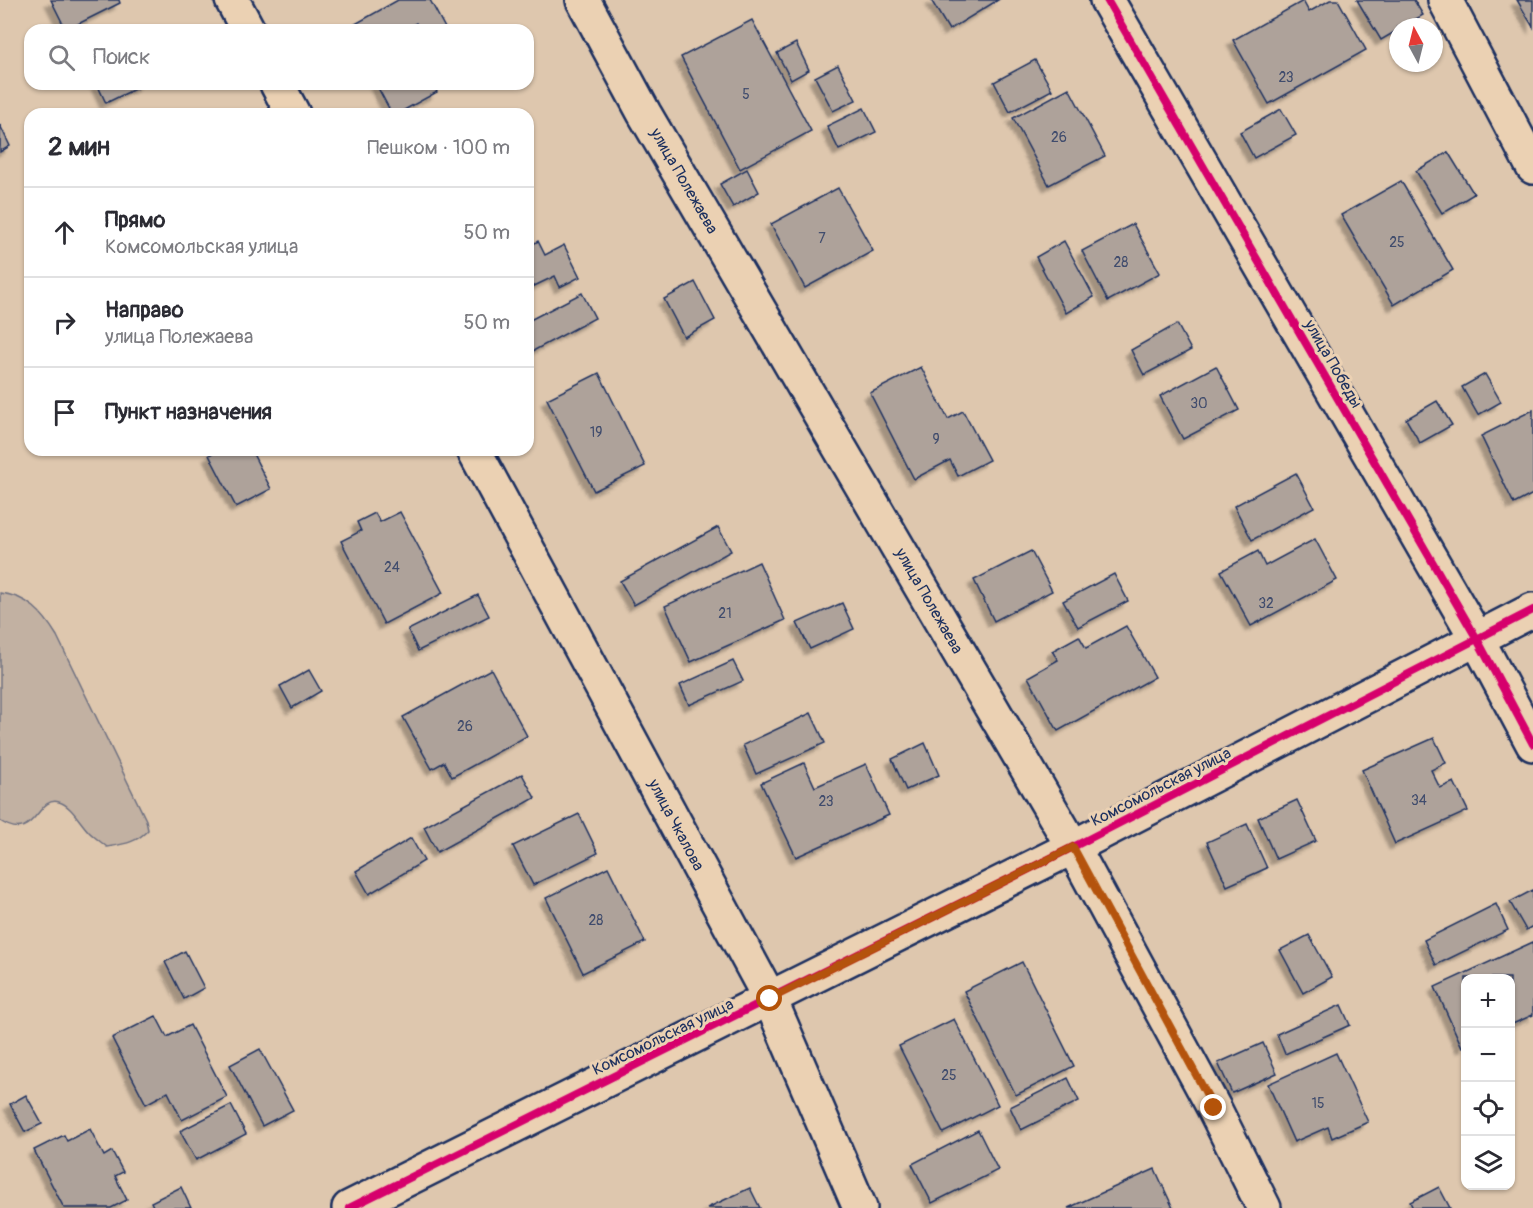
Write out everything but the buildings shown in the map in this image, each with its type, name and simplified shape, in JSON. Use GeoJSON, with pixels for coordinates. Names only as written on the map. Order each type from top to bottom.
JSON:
{"type":"FeatureCollection","features":[{"type":"Feature","properties":{"kind":"street"},"geometry":{"type":"LineString","coordinates":[[232,0],[245,24]]}},
{"type":"Feature","properties":{"kind":"street","name":"улица Полежаева"},"geometry":{"type":"LineString","coordinates":[[583,0],[645,113],[1073,847],[1214,1108],[1264,1208]]}},
{"type":"Feature","properties":{"kind":"street","name":"улица Победы"},"geometry":{"type":"LineString","coordinates":[[1107,0],[1476,639],[1533,744]]}},
{"type":"Feature","properties":{"kind":"street"},"geometry":{"type":"LineString","coordinates":[[1445,0],[1533,168]]}},
{"type":"Feature","properties":{"kind":"street"},"geometry":{"type":"LineString","coordinates":[[280,90],[290,108]]}},
{"type":"Feature","properties":{"kind":"street","name":"улица Чкалова"},"geometry":{"type":"LineString","coordinates":[[477,456],[770,999],[860,1208]]}},
{"type":"Feature","properties":{"kind":"street","name":"Комсомольская улица"},"geometry":{"type":"LineString","coordinates":[[349,1208],[1073,847],[1533,610]]}},
{"type":"Feature","properties":{"kind":"shaded area"},"geometry":{"type":"Polygon","coordinates":[[[0,593],[19,598],[34,607],[57,636],[146,820],[148,830],[139,838],[107,847],[89,832],[67,807],[59,802],[45,805],[28,824],[21,827],[12,827],[0,821],[0,593]]]}},
{"type":"Feature","properties":{"kind":"cycle path"},"geometry":{"type":"LineString","coordinates":[[1107,0],[1477,639],[1533,744]]}},
{"type":"Feature","properties":{"kind":"cycle path"},"geometry":{"type":"LineString","coordinates":[[349,1208],[1073,847],[1533,610]]}},
{"type":"Feature","properties":{"kind":"route"},"geometry":{"type":"LineString","coordinates":[[770,999],[1073,847],[1214,1108]]}}]}
